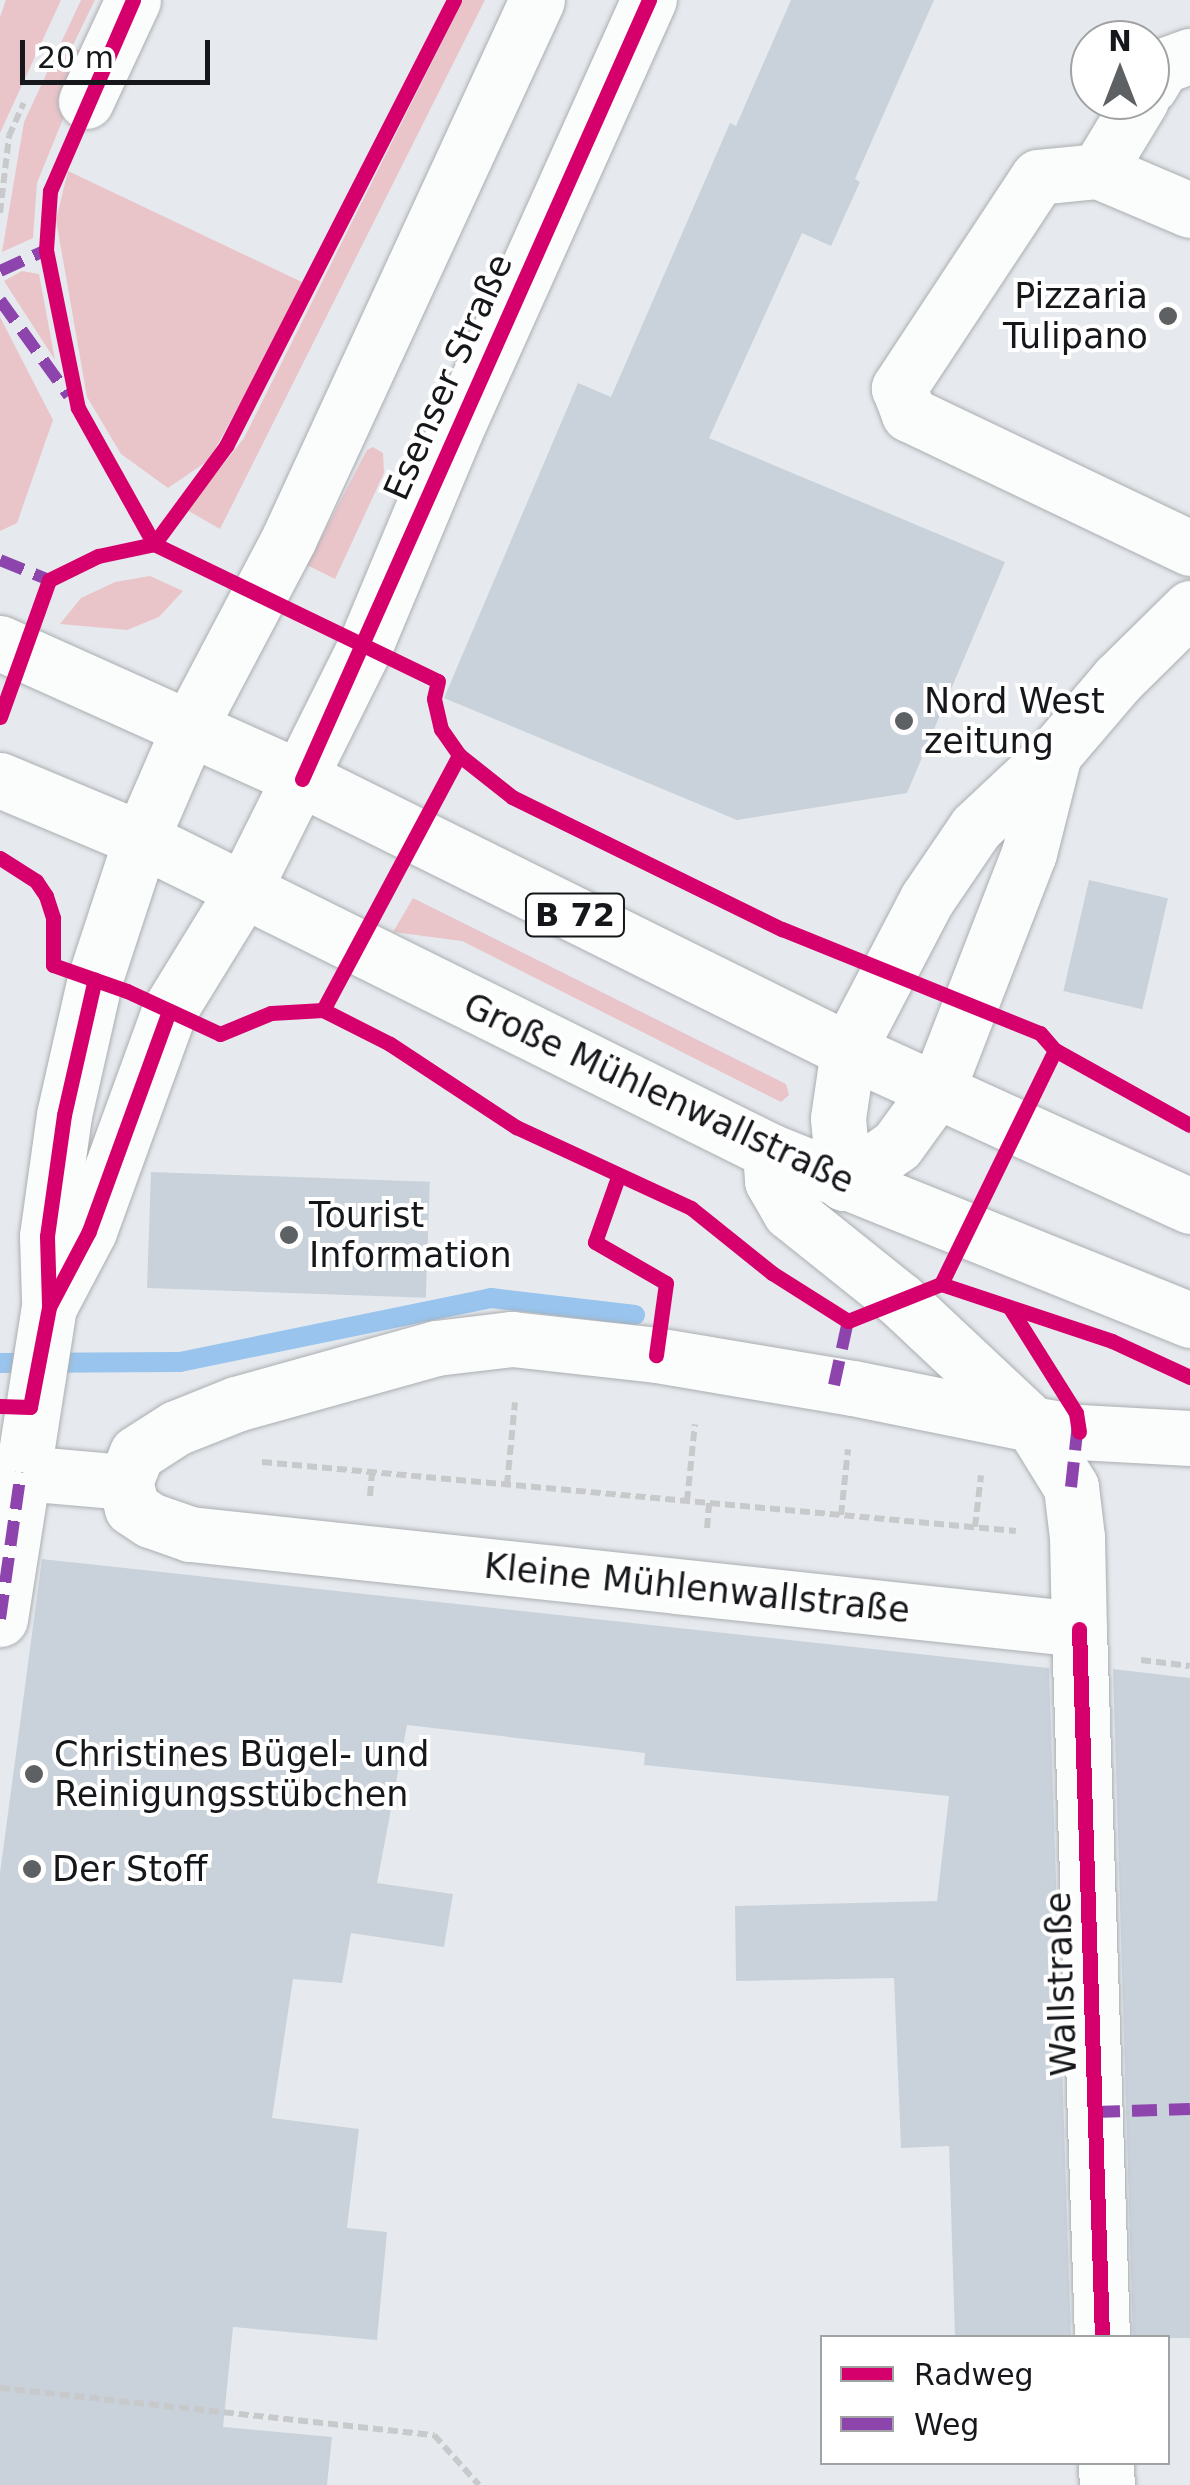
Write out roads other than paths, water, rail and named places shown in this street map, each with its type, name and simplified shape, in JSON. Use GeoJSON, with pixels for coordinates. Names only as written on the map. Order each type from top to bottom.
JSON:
{"type":"FeatureCollection","features":[{"type":"Feature","properties":{"kind":"street"},"geometry":{"type":"LineString","coordinates":[[86,101],[132,0]]}},
{"type":"Feature","properties":{"kind":"street"},"geometry":{"type":"LineString","coordinates":[[0,1619],[11,1471],[30,1407],[47,1313],[48,1236],[64,1115],[95,979],[141,838],[189,728],[289,538],[537,0]]}},
{"type":"Feature","properties":{"kind":"street","name":"Esenser Straße"},"geometry":{"type":"LineString","coordinates":[[47,1313],[89,1231],[169,1011],[244,888],[302,779],[650,0]]}},
{"type":"Feature","properties":{"kind":"street"},"geometry":{"type":"LineString","coordinates":[[1098,171],[1129,120]]}},
{"type":"Feature","properties":{"kind":"street"},"geometry":{"type":"LineString","coordinates":[[1190,210],[1098,171],[1038,178],[899,388],[909,414],[1190,548]]}},
{"type":"Feature","properties":{"kind":"street"},"geometry":{"type":"LineString","coordinates":[[844,1183],[838,1118],[848,1050],[927,899],[976,827],[1054,754],[1118,679],[1190,608]]}},
{"type":"Feature","properties":{"kind":"street","name":"B 72"},"geometry":{"type":"LineString","coordinates":[[0,643],[302,779],[848,1050],[1190,1206]]}},
{"type":"Feature","properties":{"kind":"street"},"geometry":{"type":"LineString","coordinates":[[844,1183],[897,1145],[937,1090],[1029,854],[1054,754]]}},
{"type":"Feature","properties":{"kind":"street","name":"Große Mühlenwallstraße"},"geometry":{"type":"LineString","coordinates":[[0,780],[141,838],[770,1151],[1190,1320]]}},
{"type":"Feature","properties":{"kind":"street"},"geometry":{"type":"LineString","coordinates":[[770,1151],[772,1181],[790,1212],[900,1300],[1032,1424],[1071,1487],[1077,1537],[1078,1629]]}},
{"type":"Feature","properties":{"kind":"street"},"geometry":{"type":"LineString","coordinates":[[11,1471],[126,1482],[137,1453],[176,1428],[236,1404],[436,1348],[512,1339],[701,1362],[1078,1432],[1190,1438]]}},
{"type":"Feature","properties":{"kind":"street","name":"Kleine Mühlenwallstraße"},"geometry":{"type":"LineString","coordinates":[[126,1482],[132,1508],[150,1520],[190,1534],[1078,1629]]}},
{"type":"Feature","properties":{"kind":"street","name":"Wallstraße"},"geometry":{"type":"LineString","coordinates":[[1078,1629],[1102,2335]]}},
{"type":"Feature","properties":{"kind":"waterway"},"geometry":{"type":"LineString","coordinates":[[0,1363],[180,1362],[491,1298],[635,1315]]}},
{"type":"Feature","properties":{"kind":"place","name":"Pizzaria Tulipano"},"geometry":{"type":"Point","coordinates":[1168,316]}},
{"type":"Feature","properties":{"kind":"place","name":"Nord West zeitung"},"geometry":{"type":"Point","coordinates":[904,721]}},
{"type":"Feature","properties":{"kind":"place","name":"Tourist Information"},"geometry":{"type":"Point","coordinates":[289,1235]}},
{"type":"Feature","properties":{"kind":"place","name":"Christines Bügel- und Reinigungsstübchen"},"geometry":{"type":"Point","coordinates":[34,1774]}},
{"type":"Feature","properties":{"kind":"place","name":"Der Stoff"},"geometry":{"type":"Point","coordinates":[32,1869]}}]}
